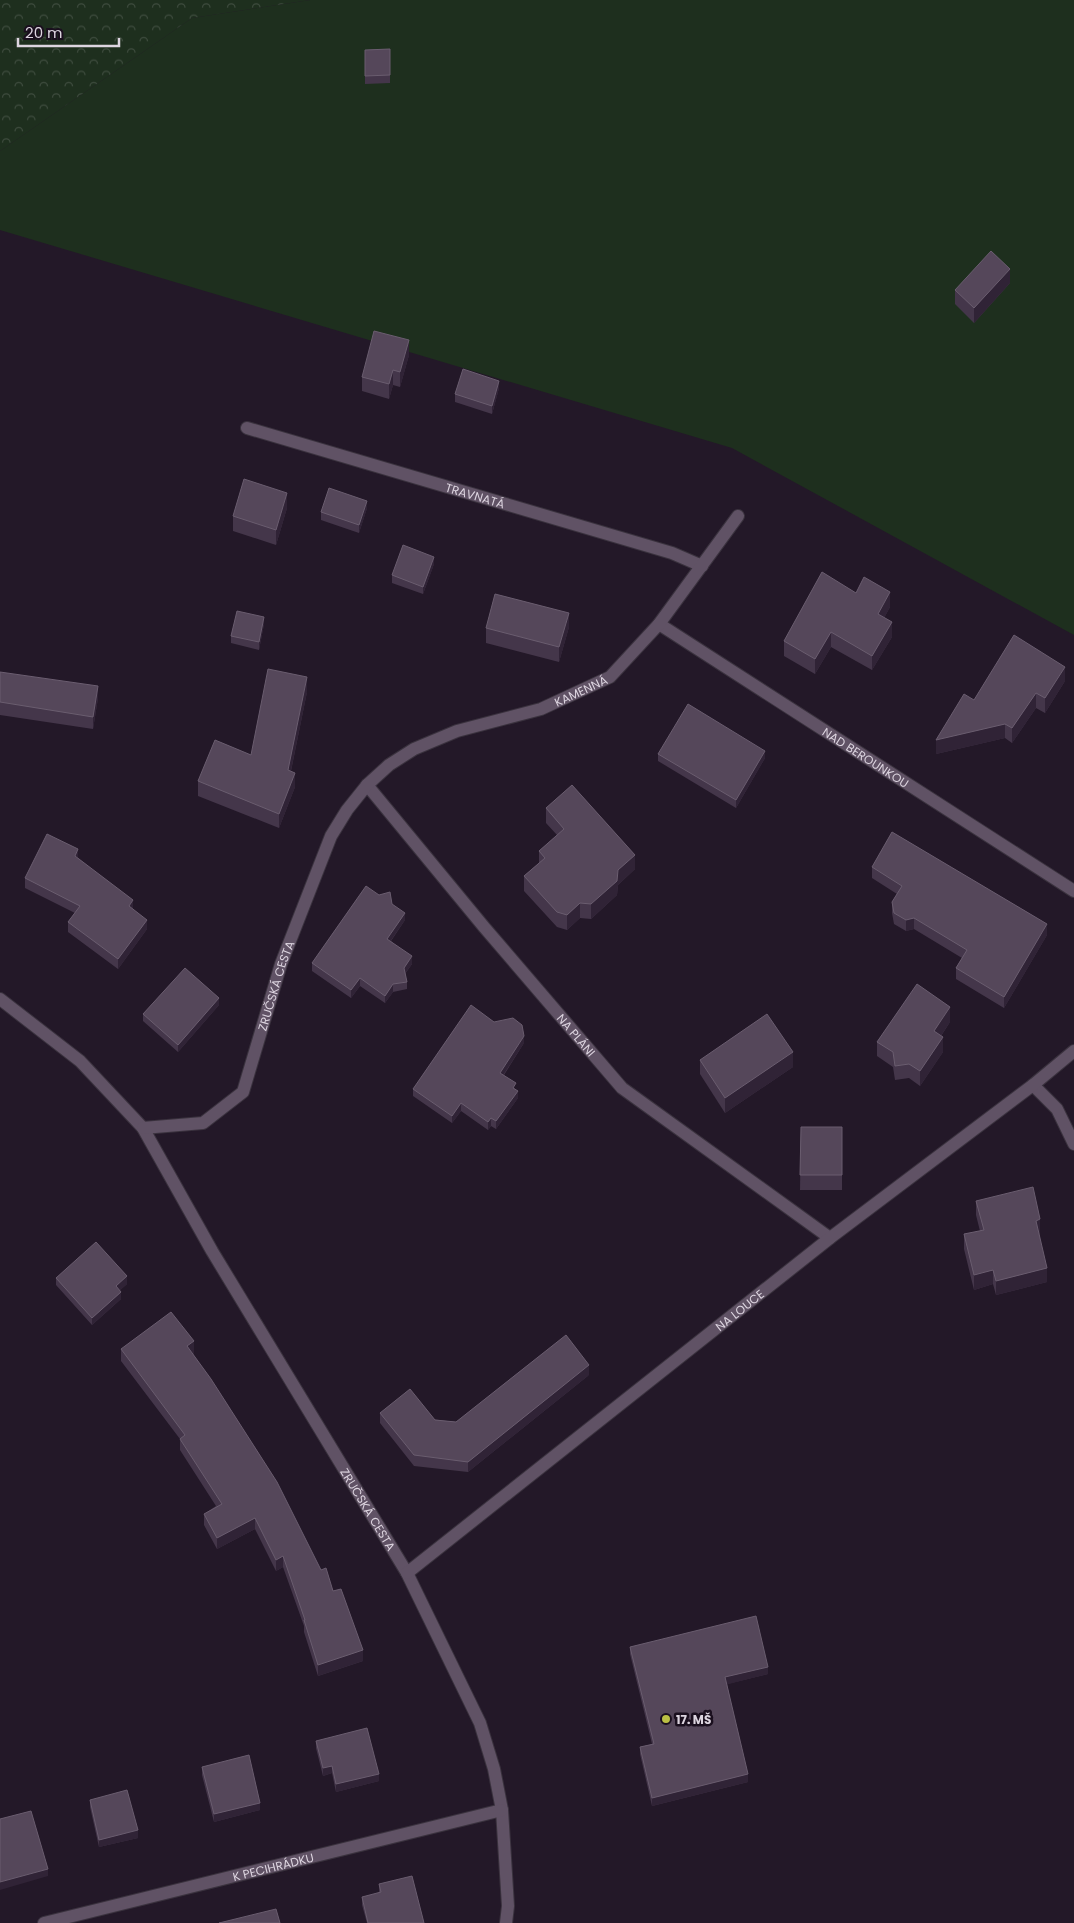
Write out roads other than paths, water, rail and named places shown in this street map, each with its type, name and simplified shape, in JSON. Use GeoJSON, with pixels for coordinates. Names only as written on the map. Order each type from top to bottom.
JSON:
{"type":"FeatureCollection","features":[{"type":"Feature","properties":{"kind":"street","name":"TRAVNATÁ"},"geometry":{"type":"LineString","coordinates":[[247,428],[672,553],[702,566]]}},
{"type":"Feature","properties":{"kind":"street","name":"KAMENNÁ"},"geometry":{"type":"LineString","coordinates":[[367,785],[389,765],[414,749],[457,731],[541,709],[610,677],[659,624],[738,516]]}},
{"type":"Feature","properties":{"kind":"street","name":"NAD BEROUNKOU"},"geometry":{"type":"LineString","coordinates":[[659,624],[1074,891]]}},
{"type":"Feature","properties":{"kind":"street","name":"ZRUČSKÁ CESTA"},"geometry":{"type":"LineString","coordinates":[[143,1128],[203,1123],[243,1092],[281,964],[331,836],[347,810],[367,785]]}},
{"type":"Feature","properties":{"kind":"street","name":"NA PLÁNI"},"geometry":{"type":"LineString","coordinates":[[367,785],[484,927],[622,1088],[830,1238]]}},
{"type":"Feature","properties":{"kind":"street","name":"ZRUČSKÁ CESTA"},"geometry":{"type":"LineString","coordinates":[[0,999],[80,1061],[143,1128],[212,1251],[407,1573],[480,1723],[494,1769],[502,1810],[508,1906],[506,1923]]}},
{"type":"Feature","properties":{"kind":"street","name":"NA LOUCE"},"geometry":{"type":"LineString","coordinates":[[407,1573],[830,1238],[1033,1085],[1074,1051]]}},
{"type":"Feature","properties":{"kind":"street"},"geometry":{"type":"LineString","coordinates":[[1033,1085],[1057,1110],[1074,1144]]}},
{"type":"Feature","properties":{"kind":"street","name":"K PECIHRÁDKU"},"geometry":{"type":"LineString","coordinates":[[44,1923],[502,1810]]}},
{"type":"Feature","properties":{"kind":"place","name":"17. MŠ"},"geometry":{"type":"Point","coordinates":[666,1719]}}]}
